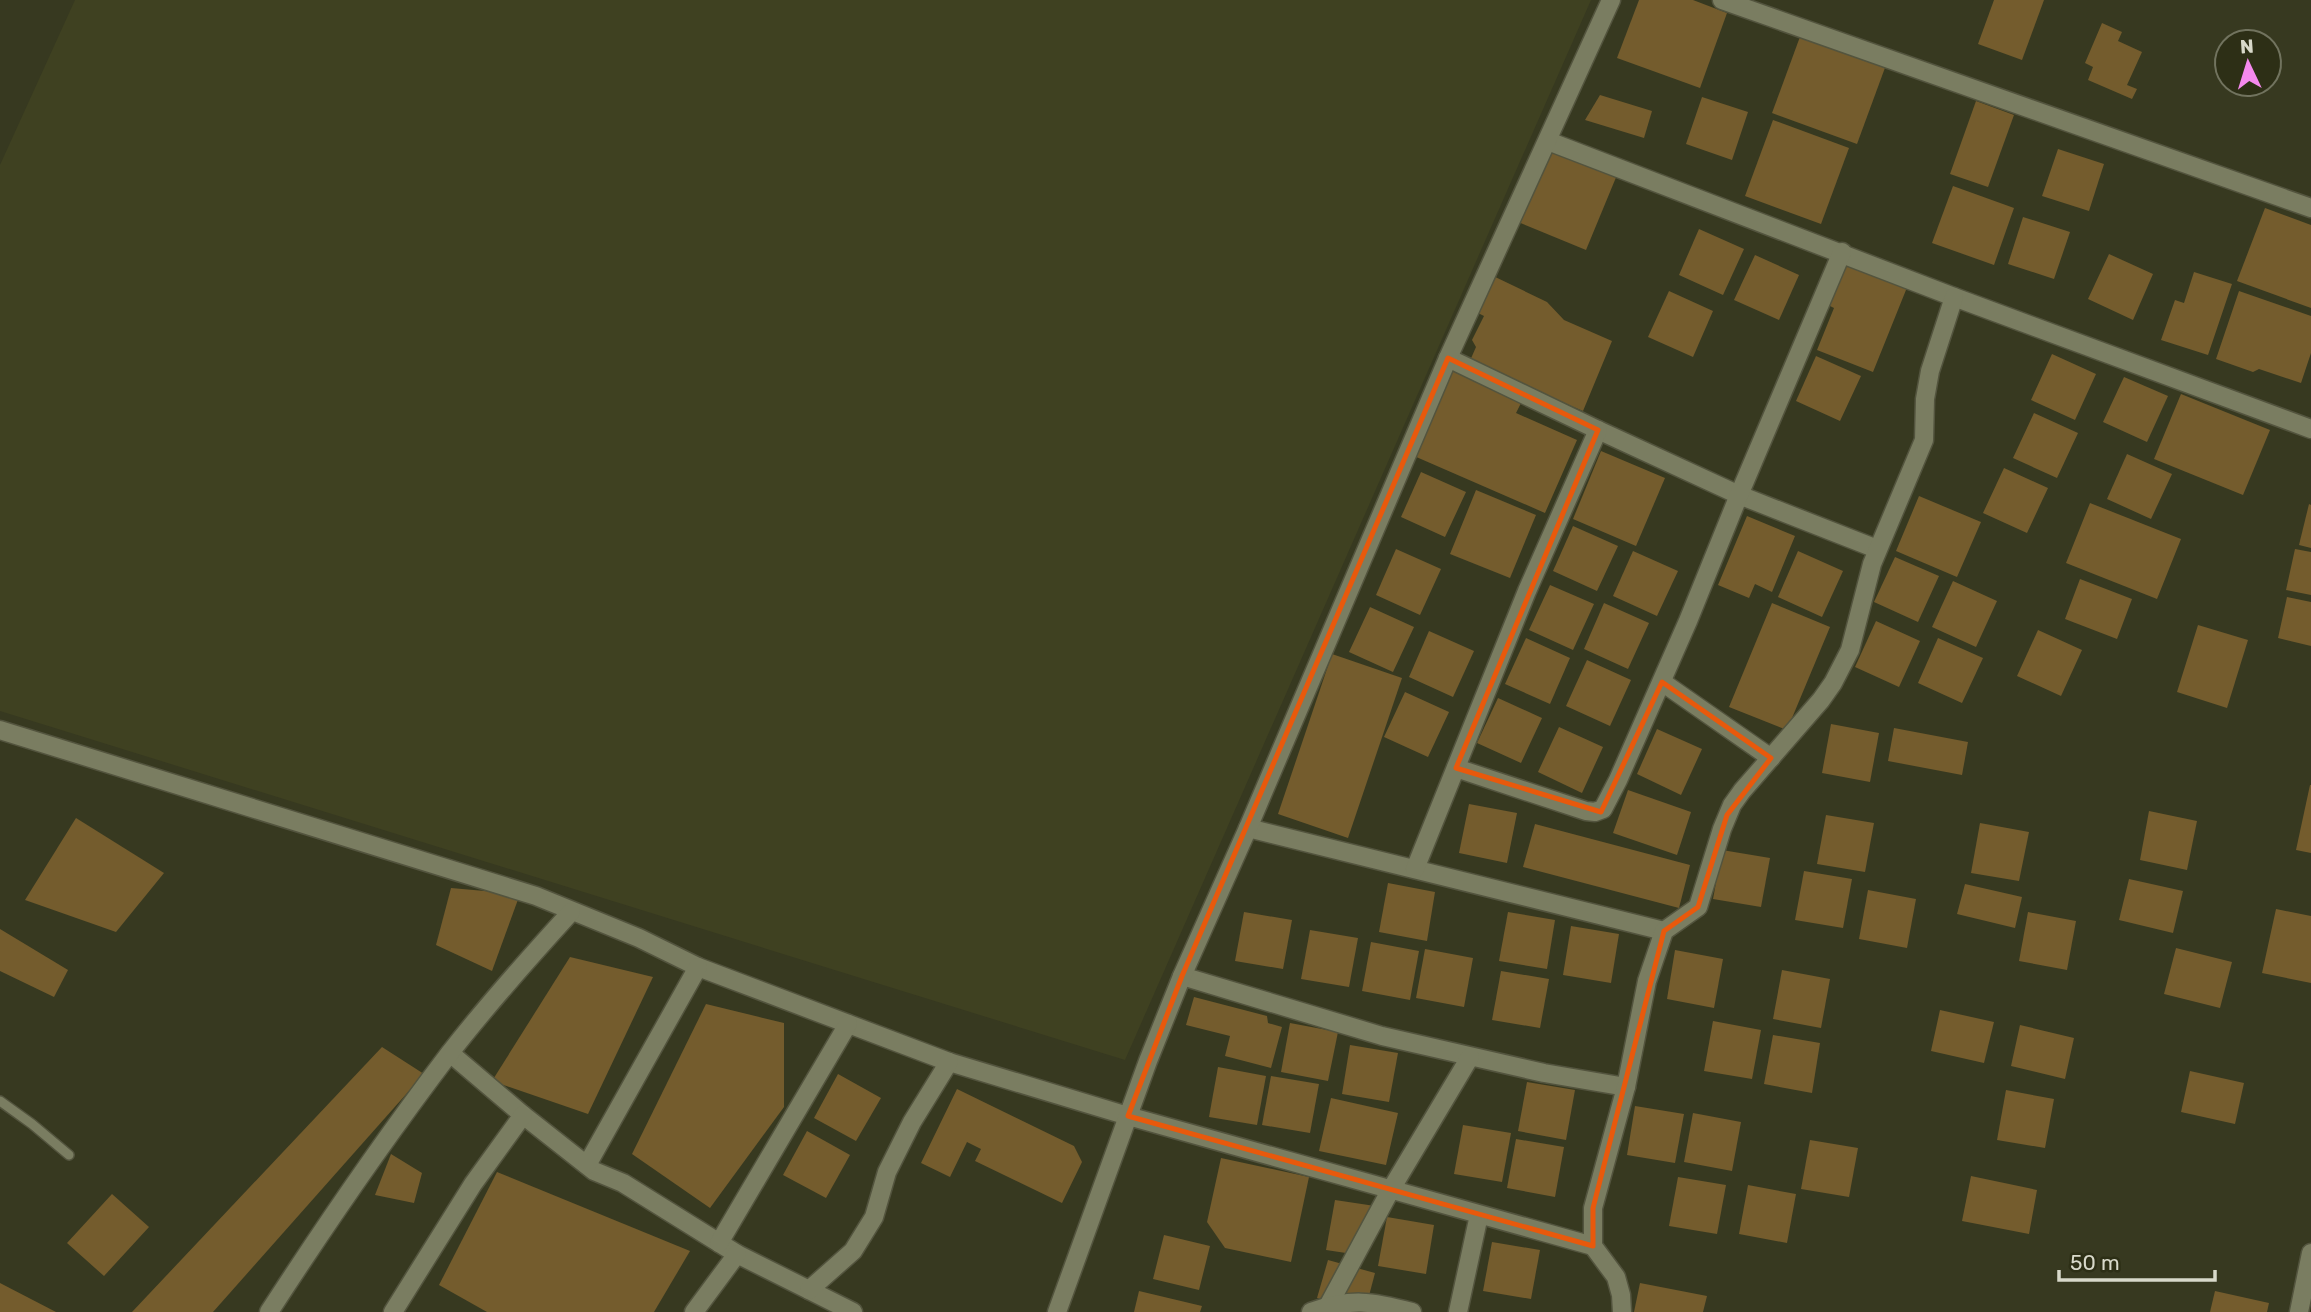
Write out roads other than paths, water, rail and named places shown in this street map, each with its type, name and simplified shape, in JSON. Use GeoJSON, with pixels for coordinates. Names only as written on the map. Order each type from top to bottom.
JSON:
{"type":"FeatureCollection","features":[{"type":"Feature","properties":{"kind":"street"},"geometry":{"type":"LineString","coordinates":[[1057,1312],[1182,976],[1248,828],[1448,358],[1611,0]]}},
{"type":"Feature","properties":{"kind":"street"},"geometry":{"type":"LineString","coordinates":[[1723,0],[2311,208]]}},
{"type":"Feature","properties":{"kind":"street"},"geometry":{"type":"LineString","coordinates":[[1548,141],[1954,297],[2311,429]]}},
{"type":"Feature","properties":{"kind":"street"},"geometry":{"type":"LineString","coordinates":[[1456,768],[1586,811],[1599,811],[1608,801],[1662,682],[1842,252]]}},
{"type":"Feature","properties":{"kind":"street"},"geometry":{"type":"LineString","coordinates":[[1622,1312],[1621,1294],[1616,1278],[1593,1246],[1593,1208],[1626,1087],[1647,981],[1664,931],[1698,907],[1727,816],[1742,791],[1821,700],[1843,666],[1850,650],[1877,550],[1924,440],[1927,384],[1954,297]]}},
{"type":"Feature","properties":{"kind":"street"},"geometry":{"type":"LineString","coordinates":[[1448,358],[1739,495],[1877,550]]}},
{"type":"Feature","properties":{"kind":"street"},"geometry":{"type":"LineString","coordinates":[[1415,869],[1527,591],[1598,430]]}},
{"type":"Feature","properties":{"kind":"street"},"geometry":{"type":"LineString","coordinates":[[1662,682],[1771,758]]}},
{"type":"Feature","properties":{"kind":"street"},"geometry":{"type":"LineString","coordinates":[[0,730],[536,896],[639,938],[698,967],[949,1062],[1390,1191],[1593,1246]]}},
{"type":"Feature","properties":{"kind":"street"},"geometry":{"type":"LineString","coordinates":[[1248,828],[1664,931]]}},
{"type":"Feature","properties":{"kind":"street"},"geometry":{"type":"LineString","coordinates":[[269,1312],[330,1219],[450,1053],[571,912]]}},
{"type":"Feature","properties":{"kind":"street"},"geometry":{"type":"LineString","coordinates":[[587,1165],[698,967]]}},
{"type":"Feature","properties":{"kind":"street"},"geometry":{"type":"LineString","coordinates":[[1182,976],[1324,1020],[1470,1057],[1626,1087]]}},
{"type":"Feature","properties":{"kind":"street"},"geometry":{"type":"LineString","coordinates":[[719,1243],[848,1024]]}},
{"type":"Feature","properties":{"kind":"street"},"geometry":{"type":"LineString","coordinates":[[450,1053],[594,1171],[623,1183],[737,1254],[852,1312]]}},
{"type":"Feature","properties":{"kind":"street"},"geometry":{"type":"LineString","coordinates":[[1328,1306],[1390,1191],[1470,1057]]}},
{"type":"Feature","properties":{"kind":"street"},"geometry":{"type":"LineString","coordinates":[[809,1290],[853,1251],[874,1217],[887,1172],[912,1122],[949,1062]]}},
{"type":"Feature","properties":{"kind":"street"},"geometry":{"type":"LineString","coordinates":[[393,1312],[473,1184],[523,1115]]}},
{"type":"Feature","properties":{"kind":"street"},"geometry":{"type":"LineString","coordinates":[[1458,1312],[1479,1215]]}},
{"type":"Feature","properties":{"kind":"street"},"geometry":{"type":"LineString","coordinates":[[2299,1312],[2311,1253]]}},
{"type":"Feature","properties":{"kind":"street"},"geometry":{"type":"LineString","coordinates":[[694,1312],[737,1254]]}},
{"type":"Feature","properties":{"kind":"street"},"geometry":{"type":"LineString","coordinates":[[1311,1312],[1328,1306],[1372,1301],[1412,1312]]}},
{"type":"Feature","properties":{"kind":"lane"},"geometry":{"type":"LineString","coordinates":[[0,1101],[69,1155]]}}]}
